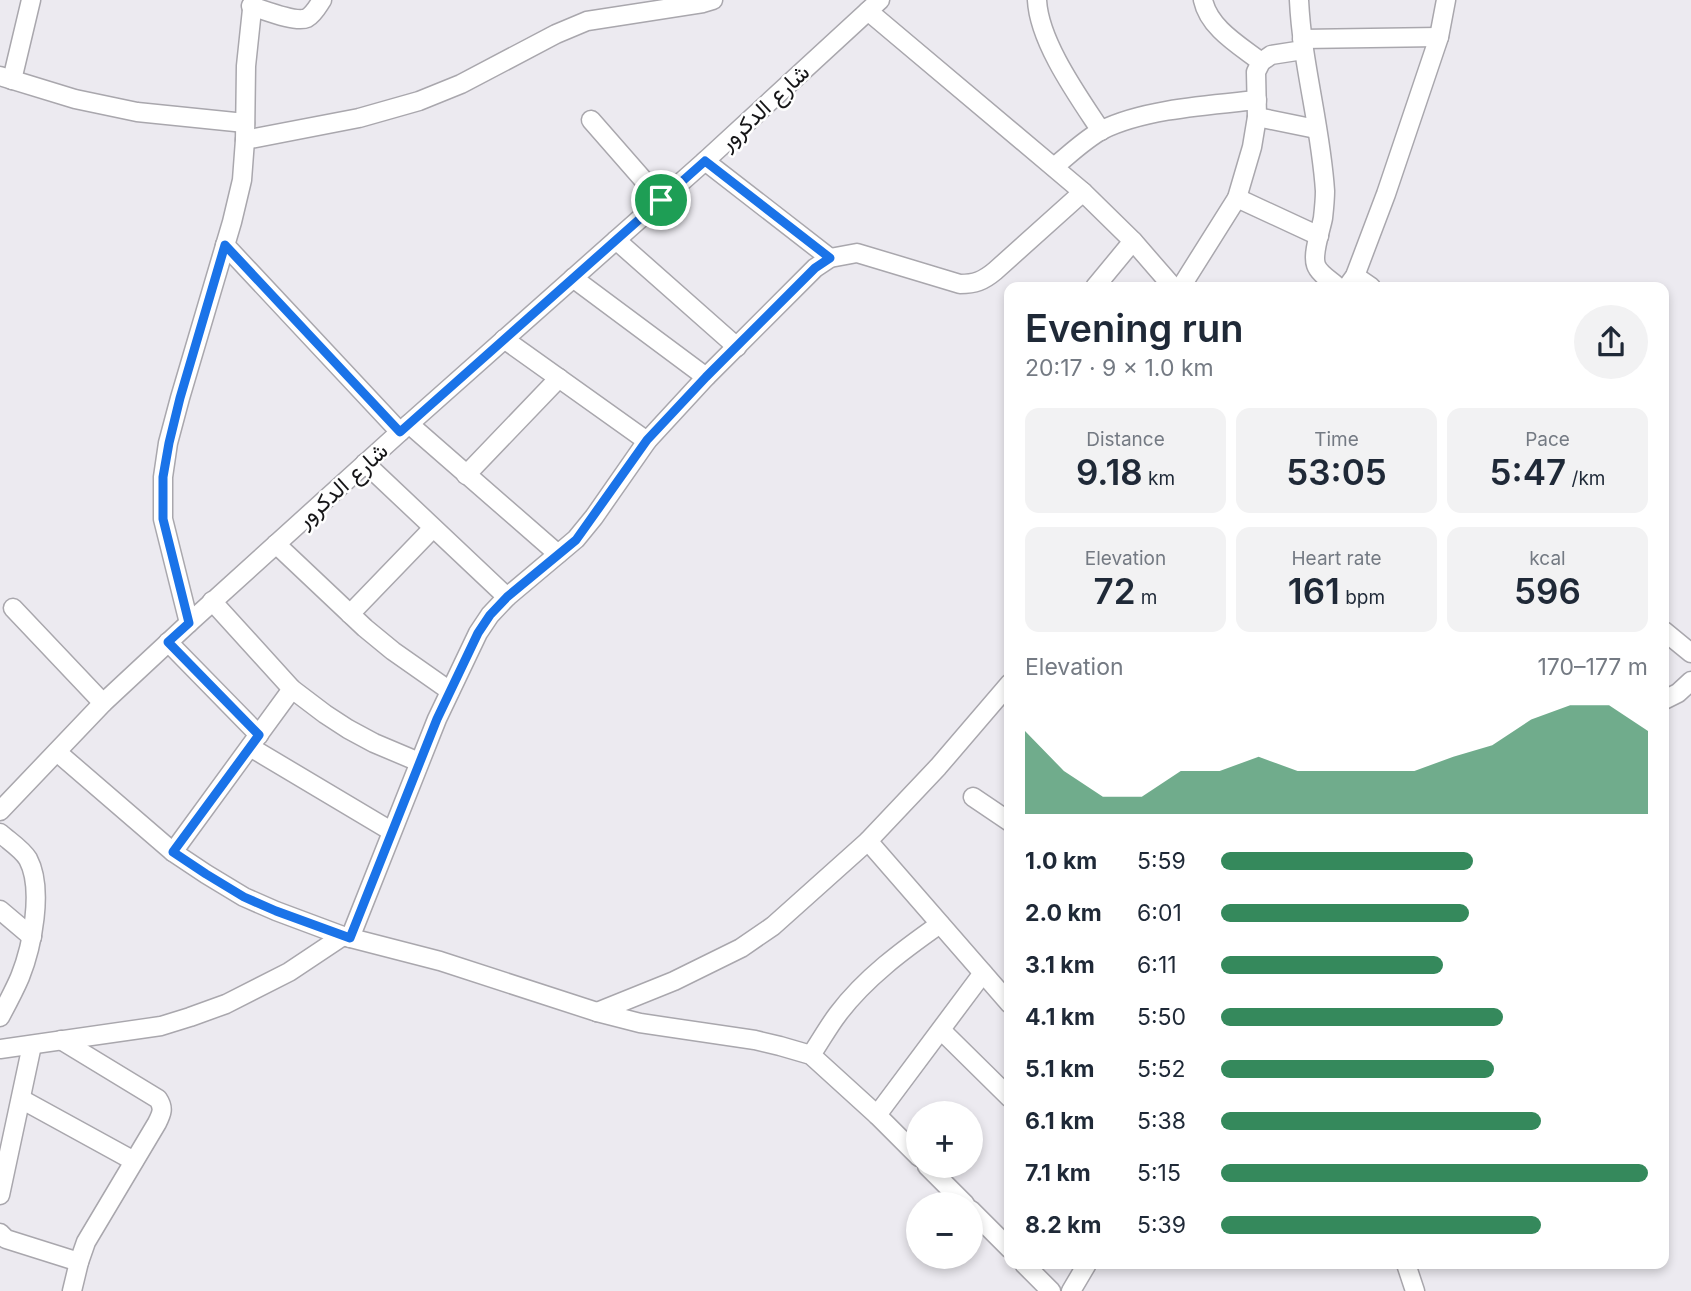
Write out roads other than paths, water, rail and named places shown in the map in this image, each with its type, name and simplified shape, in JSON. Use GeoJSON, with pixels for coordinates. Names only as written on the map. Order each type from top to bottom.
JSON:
{"type":"FeatureCollection","features":[{"type":"Feature","properties":{"kind":"street"},"geometry":{"type":"LineString","coordinates":[[31,0],[6,78],[75,99],[245,132],[359,118],[419,101],[461,84],[556,34],[587,21],[713,0]]}},
{"type":"Feature","properties":{"kind":"street"},"geometry":{"type":"LineString","coordinates":[[189,623],[163,519],[163,477],[177,409],[242,180],[246,66],[252,3],[295,19],[304,19],[310,16],[321,0]]}},
{"type":"Feature","properties":{"kind":"street"},"geometry":{"type":"LineString","coordinates":[[1037,0],[1038,15],[1057,60],[1101,131]]}},
{"type":"Feature","properties":{"kind":"street"},"geometry":{"type":"LineString","coordinates":[[1203,0],[1217,26],[1261,62]]}},
{"type":"Feature","properties":{"kind":"street"},"geometry":{"type":"LineString","coordinates":[[1299,0],[1325,200],[1315,258],[1316,265],[1333,282]]}},
{"type":"Feature","properties":{"kind":"street"},"geometry":{"type":"LineString","coordinates":[[1351,282],[1387,194],[1439,37],[1446,0]]}},
{"type":"Feature","properties":{"kind":"street"},"geometry":{"type":"LineString","coordinates":[[874,6],[1083,192],[1133,241],[1169,282]]}},
{"type":"Feature","properties":{"kind":"street","name":"شارع الدكرور"},"geometry":{"type":"LineString","coordinates":[[0,811],[103,704],[212,601],[705,161],[874,6]]}},
{"type":"Feature","properties":{"kind":"street"},"geometry":{"type":"LineString","coordinates":[[1184,282],[1237,198],[1252,147],[1257,108],[1256,72],[1261,62],[1271,55],[1303,44],[1439,37]]}},
{"type":"Feature","properties":{"kind":"street"},"geometry":{"type":"LineString","coordinates":[[1054,167],[1101,131],[1166,111],[1257,108],[1317,129]]}},
{"type":"Feature","properties":{"kind":"street"},"geometry":{"type":"LineString","coordinates":[[591,120],[661,200]]}},
{"type":"Feature","properties":{"kind":"street"},"geometry":{"type":"LineString","coordinates":[[705,161],[830,258]]}},
{"type":"Feature","properties":{"kind":"street"},"geometry":{"type":"LineString","coordinates":[[0,1049],[161,1026],[226,1004],[289,972],[346,937],[419,762],[478,633],[507,597],[576,540],[647,440],[706,377],[815,268],[830,258],[857,253],[960,284],[975,284],[986,279],[1083,192]]}},
{"type":"Feature","properties":{"kind":"street"},"geometry":{"type":"LineString","coordinates":[[1237,198],[1319,236]]}},
{"type":"Feature","properties":{"kind":"street"},"geometry":{"type":"LineString","coordinates":[[616,240],[737,347]]}},
{"type":"Feature","properties":{"kind":"street"},"geometry":{"type":"LineString","coordinates":[[1099,282],[1133,241]]}},
{"type":"Feature","properties":{"kind":"street"},"geometry":{"type":"LineString","coordinates":[[225,245],[405,428],[466,475],[558,554]]}},
{"type":"Feature","properties":{"kind":"street"},"geometry":{"type":"LineString","coordinates":[[573,278],[706,377]]}},
{"type":"Feature","properties":{"kind":"street"},"geometry":{"type":"LineString","coordinates":[[505,339],[647,440]]}},
{"type":"Feature","properties":{"kind":"street"},"geometry":{"type":"LineString","coordinates":[[466,475],[559,378]]}},
{"type":"Feature","properties":{"kind":"street"},"geometry":{"type":"LineString","coordinates":[[365,463],[507,597]]}},
{"type":"Feature","properties":{"kind":"street"},"geometry":{"type":"LineString","coordinates":[[350,614],[433,528]]}},
{"type":"Feature","properties":{"kind":"street"},"geometry":{"type":"LineString","coordinates":[[276,544],[393,651],[450,691]]}},
{"type":"Feature","properties":{"kind":"street"},"geometry":{"type":"LineString","coordinates":[[212,601],[292,689],[348,729],[419,762]]}},
{"type":"Feature","properties":{"kind":"street"},"geometry":{"type":"LineString","coordinates":[[13,608],[103,704]]}},
{"type":"Feature","properties":{"kind":"street"},"geometry":{"type":"LineString","coordinates":[[1669,635],[1691,653]]}},
{"type":"Feature","properties":{"kind":"street"},"geometry":{"type":"LineString","coordinates":[[168,642],[255,741],[391,831]]}},
{"type":"Feature","properties":{"kind":"street"},"geometry":{"type":"LineString","coordinates":[[1669,698],[1691,681]]}},
{"type":"Feature","properties":{"kind":"street"},"geometry":{"type":"LineString","coordinates":[[173,852],[292,689]]}},
{"type":"Feature","properties":{"kind":"street"},"geometry":{"type":"LineString","coordinates":[[597,1012],[674,981],[741,948],[773,926],[868,841],[938,767],[1004,690]]}},
{"type":"Feature","properties":{"kind":"street"},"geometry":{"type":"LineString","coordinates":[[57,752],[173,852],[244,897],[346,937],[440,961],[597,1012],[640,1023],[755,1040],[811,1055],[906,1144]]}},
{"type":"Feature","properties":{"kind":"street"},"geometry":{"type":"LineString","coordinates":[[973,797],[1004,818]]}},
{"type":"Feature","properties":{"kind":"street"},"geometry":{"type":"LineString","coordinates":[[0,833],[27,856],[33,870],[35,888],[32,937],[20,976],[0,1017]]}},
{"type":"Feature","properties":{"kind":"street"},"geometry":{"type":"LineString","coordinates":[[868,841],[1004,997]]}},
{"type":"Feature","properties":{"kind":"street"},"geometry":{"type":"LineString","coordinates":[[0,911],[32,937]]}},
{"type":"Feature","properties":{"kind":"street"},"geometry":{"type":"LineString","coordinates":[[811,1055],[839,1013],[877,972],[940,924]]}},
{"type":"Feature","properties":{"kind":"street"},"geometry":{"type":"LineString","coordinates":[[877,1115],[984,973]]}},
{"type":"Feature","properties":{"kind":"street"},"geometry":{"type":"LineString","coordinates":[[941,1030],[1004,1092]]}},
{"type":"Feature","properties":{"kind":"street"},"geometry":{"type":"LineString","coordinates":[[61,1040],[158,1099],[163,1112],[91,1232],[79,1262],[72,1291]]}},
{"type":"Feature","properties":{"kind":"street"},"geometry":{"type":"LineString","coordinates":[[0,1195],[32,1045]]}},
{"type":"Feature","properties":{"kind":"street"},"geometry":{"type":"LineString","coordinates":[[21,1099],[134,1161]]}},
{"type":"Feature","properties":{"kind":"street"},"geometry":{"type":"LineString","coordinates":[[939,1178],[953,1192]]}},
{"type":"Feature","properties":{"kind":"street"},"geometry":{"type":"LineString","coordinates":[[983,1222],[1004,1243]]}},
{"type":"Feature","properties":{"kind":"street"},"geometry":{"type":"LineString","coordinates":[[0,1233],[6,1239],[79,1262]]}},
{"type":"Feature","properties":{"kind":"street"},"geometry":{"type":"LineString","coordinates":[[1029,1269],[1051,1291]]}},
{"type":"Feature","properties":{"kind":"street"},"geometry":{"type":"LineString","coordinates":[[1071,1291],[1084,1269]]}},
{"type":"Feature","properties":{"kind":"street"},"geometry":{"type":"LineString","coordinates":[[1408,1269],[1415,1291]]}}]}
